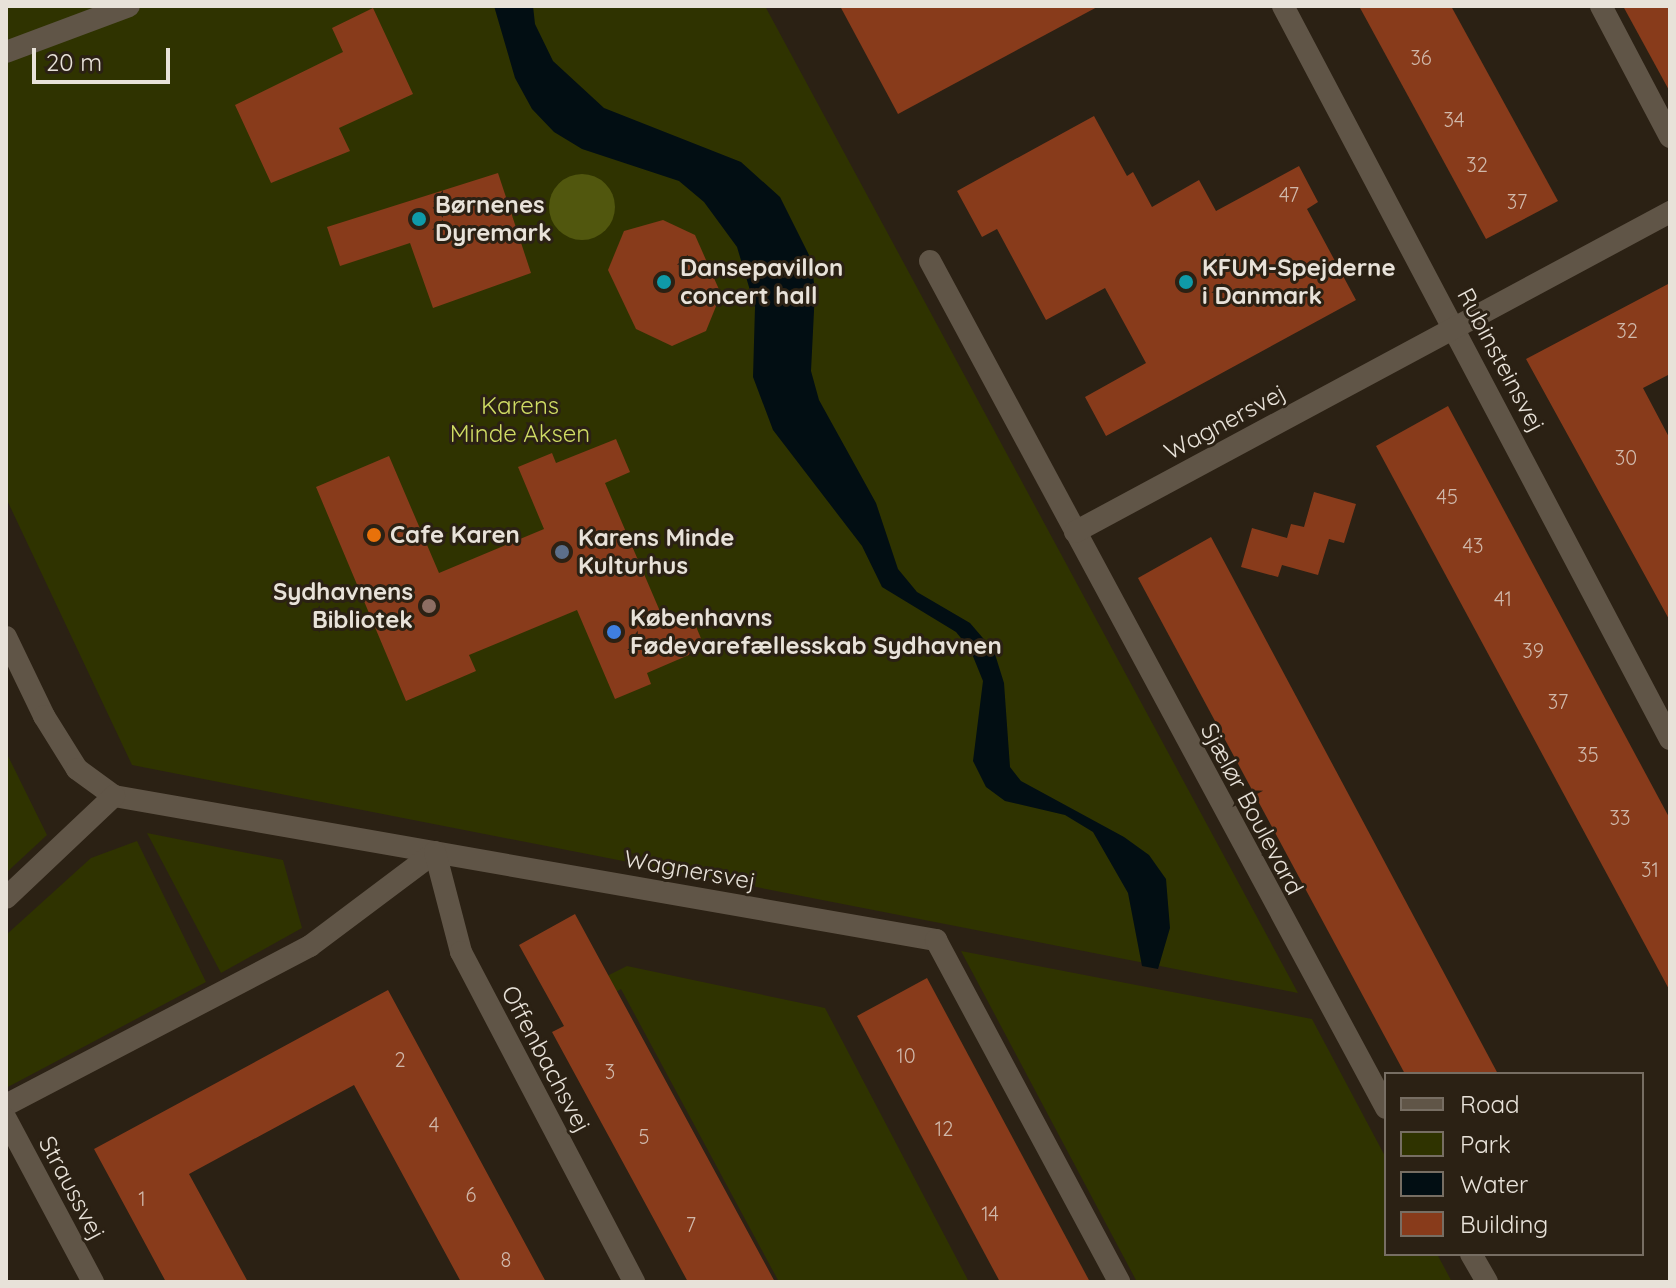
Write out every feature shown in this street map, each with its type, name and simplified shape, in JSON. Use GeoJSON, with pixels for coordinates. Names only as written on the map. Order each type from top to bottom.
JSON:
{"type":"FeatureCollection","features":[{"type":"Feature","properties":{"kind":"street"},"geometry":{"type":"LineString","coordinates":[[6,52],[129,6]]}},
{"type":"Feature","properties":{"kind":"street","name":"Rubinsteinsvej"},"geometry":{"type":"LineString","coordinates":[[1283,6],[1670,739]]}},
{"type":"Feature","properties":{"kind":"street"},"geometry":{"type":"LineString","coordinates":[[1601,6],[1670,137]]}},
{"type":"Feature","properties":{"kind":"street","name":"Wagnersvej"},"geometry":{"type":"LineString","coordinates":[[1075,532],[1670,212]]}},
{"type":"Feature","properties":{"kind":"street"},"geometry":{"type":"LineString","coordinates":[[930,261],[1075,532]]}},
{"type":"Feature","properties":{"kind":"street","name":"Sjælør Boulevard"},"geometry":{"type":"LineString","coordinates":[[1075,532],[1384,1104]]}},
{"type":"Feature","properties":{"kind":"street"},"geometry":{"type":"LineString","coordinates":[[6,637],[44,716],[77,769],[114,796],[6,898]]}},
{"type":"Feature","properties":{"kind":"street","name":"Wagnersvej"},"geometry":{"type":"LineString","coordinates":[[114,796],[936,940],[1119,1282]]}},
{"type":"Feature","properties":{"kind":"street"},"geometry":{"type":"LineString","coordinates":[[6,1105],[310,946],[435,852]]}},
{"type":"Feature","properties":{"kind":"street","name":"Offenbachsvej"},"geometry":{"type":"LineString","coordinates":[[435,852],[461,952],[634,1282]]}},
{"type":"Feature","properties":{"kind":"street","name":"Straussvej"},"geometry":{"type":"LineString","coordinates":[[6,1119],[93,1282]]}},
{"type":"Feature","properties":{"kind":"street"},"geometry":{"type":"LineString","coordinates":[[1472,1256],[1487,1282]]}},
{"type":"Feature","properties":{"kind":"green space","name":"Karens Minde Aksen"},"geometry":{"type":"Polygon","coordinates":[[[6,6],[765,6],[1298,993],[132,765],[6,498],[6,6]]]}},
{"type":"Feature","properties":{"kind":"green space"},"geometry":{"type":"Polygon","coordinates":[[[582,174],[595,177],[605,184],[612,194],[615,207],[612,220],[605,230],[595,237],[582,240],[569,237],[559,230],[552,220],[549,207],[552,194],[559,184],[569,177],[582,174]]]}},
{"type":"Feature","properties":{"kind":"green space"},"geometry":{"type":"Polygon","coordinates":[[[6,752],[47,835],[6,873],[6,752]]]}},
{"type":"Feature","properties":{"kind":"green space"},"geometry":{"type":"Polygon","coordinates":[[[147,833],[283,860],[302,928],[221,973],[147,833]]]}},
{"type":"Feature","properties":{"kind":"green space"},"geometry":{"type":"Polygon","coordinates":[[[137,841],[206,982],[6,1088],[6,935],[91,858],[137,841]]]}},
{"type":"Feature","properties":{"kind":"green space"},"geometry":{"type":"Polygon","coordinates":[[[961,951],[1312,1019],[1384,1154],[1384,1256],[1438,1256],[1452,1282],[1137,1282],[961,951]]]}},
{"type":"Feature","properties":{"kind":"green space"},"geometry":{"type":"Polygon","coordinates":[[[627,966],[825,1008],[969,1282],[779,1282],[621,989],[611,995],[601,979],[627,966]]]}},
{"type":"Feature","properties":{"kind":"water"},"geometry":{"type":"Polygon","coordinates":[[[494,6],[533,6],[535,24],[553,61],[604,108],[741,162],[780,197],[811,259],[815,291],[811,371],[819,400],[876,503],[898,569],[917,592],[970,623],[994,651],[1004,683],[1010,767],[1021,781],[1124,837],[1149,855],[1166,879],[1170,928],[1158,969],[1142,966],[1128,893],[1093,832],[1065,815],[1005,801],[986,787],[973,761],[983,681],[970,649],[956,632],[882,587],[862,546],[773,430],[753,377],[755,307],[737,247],[704,202],[679,181],[582,149],[554,132],[532,109],[515,78],[494,6]]]}},
{"type":"Feature","properties":{"kind":"building"},"geometry":{"type":"Polygon","coordinates":[[[840,6],[1099,6],[898,114],[840,6]]]}},
{"type":"Feature","properties":{"kind":"building"},"geometry":{"type":"Polygon","coordinates":[[[1359,6],[1451,6],[1558,201],[1486,239],[1359,6]]]}},
{"type":"Feature","properties":{"kind":"building"},"geometry":{"type":"Polygon","coordinates":[[[1623,6],[1670,6],[1670,92],[1623,6]]]}},
{"type":"Feature","properties":{"kind":"building"},"geometry":{"type":"Polygon","coordinates":[[[373,8],[413,94],[339,128],[350,151],[271,183],[235,105],[343,52],[332,28],[373,8]]]}},
{"type":"Feature","properties":{"kind":"building","name":"KFUM-Spejderne i Danmark"},"geometry":{"type":"Polygon","coordinates":[[[1094,116],[1127,176],[1133,172],[1152,207],[1199,180],[1216,211],[1299,166],[1318,202],[1307,209],[1356,300],[1106,436],[1085,397],[1146,363],[1105,288],[1046,320],[997,229],[982,237],[957,191],[1094,116]]]}},
{"type":"Feature","properties":{"kind":"building"},"geometry":{"type":"Polygon","coordinates":[[[498,173],[531,273],[433,308],[410,243],[340,266],[327,227],[498,173]]]}},
{"type":"Feature","properties":{"kind":"building","name":"Dansepavillon concert hall"},"geometry":{"type":"Polygon","coordinates":[[[663,220],[695,235],[721,294],[706,331],[672,346],[636,329],[608,270],[624,231],[663,220]]]}},
{"type":"Feature","properties":{"kind":"building"},"geometry":{"type":"Polygon","coordinates":[[[1670,283],[1670,374],[1643,388],[1670,439],[1670,621],[1526,359],[1670,283]]]}},
{"type":"Feature","properties":{"kind":"building"},"geometry":{"type":"Polygon","coordinates":[[[1448,406],[1670,819],[1670,991],[1376,446],[1448,406]]]}},
{"type":"Feature","properties":{"kind":"building","name":"Karens Minde Kulturhus"},"geometry":{"type":"Polygon","coordinates":[[[616,439],[630,472],[605,483],[665,623],[690,612],[705,648],[647,673],[651,684],[615,699],[577,610],[469,655],[476,671],[406,701],[316,487],[389,456],[439,573],[544,529],[518,467],[552,453],[556,463],[616,439]]]}},
{"type":"Feature","properties":{"kind":"building"},"geometry":{"type":"Polygon","coordinates":[[[1314,492],[1356,504],[1344,543],[1329,539],[1318,575],[1282,565],[1278,577],[1241,567],[1252,528],[1287,538],[1291,524],[1304,527],[1314,492]]]}},
{"type":"Feature","properties":{"kind":"building"},"geometry":{"type":"Polygon","coordinates":[[[1211,537],[1497,1072],[1404,1072],[1138,578],[1211,537]]]}},
{"type":"Feature","properties":{"kind":"building"},"geometry":{"type":"Polygon","coordinates":[[[575,914],[775,1282],[688,1282],[552,1032],[564,1026],[519,945],[575,914]]]}},
{"type":"Feature","properties":{"kind":"building"},"geometry":{"type":"Polygon","coordinates":[[[927,978],[1090,1282],[1000,1282],[857,1016],[927,978]]]}},
{"type":"Feature","properties":{"kind":"building"},"geometry":{"type":"Polygon","coordinates":[[[388,990],[546,1282],[461,1282],[354,1085],[189,1174],[248,1282],[166,1282],[94,1149],[388,990]]]}},
{"type":"Feature","properties":{"kind":"place","name":"Børnenes Dyremark"},"geometry":{"type":"Point","coordinates":[419,219]}},
{"type":"Feature","properties":{"kind":"place","name":"Dansepavillon concert hall"},"geometry":{"type":"Point","coordinates":[664,282]}},
{"type":"Feature","properties":{"kind":"place","name":"KFUM-Spejderne i Danmark"},"geometry":{"type":"Point","coordinates":[1186,282]}},
{"type":"Feature","properties":{"kind":"place","name":"Cafe Karen"},"geometry":{"type":"Point","coordinates":[374,535]}},
{"type":"Feature","properties":{"kind":"place","name":"Karens Minde Kulturhus"},"geometry":{"type":"Point","coordinates":[562,552]}},
{"type":"Feature","properties":{"kind":"place","name":"Sydhavnens Bibliotek"},"geometry":{"type":"Point","coordinates":[429,606]}},
{"type":"Feature","properties":{"kind":"place","name":"Københavns Fødevarefællesskab Sydhavnen"},"geometry":{"type":"Point","coordinates":[614,632]}}]}
